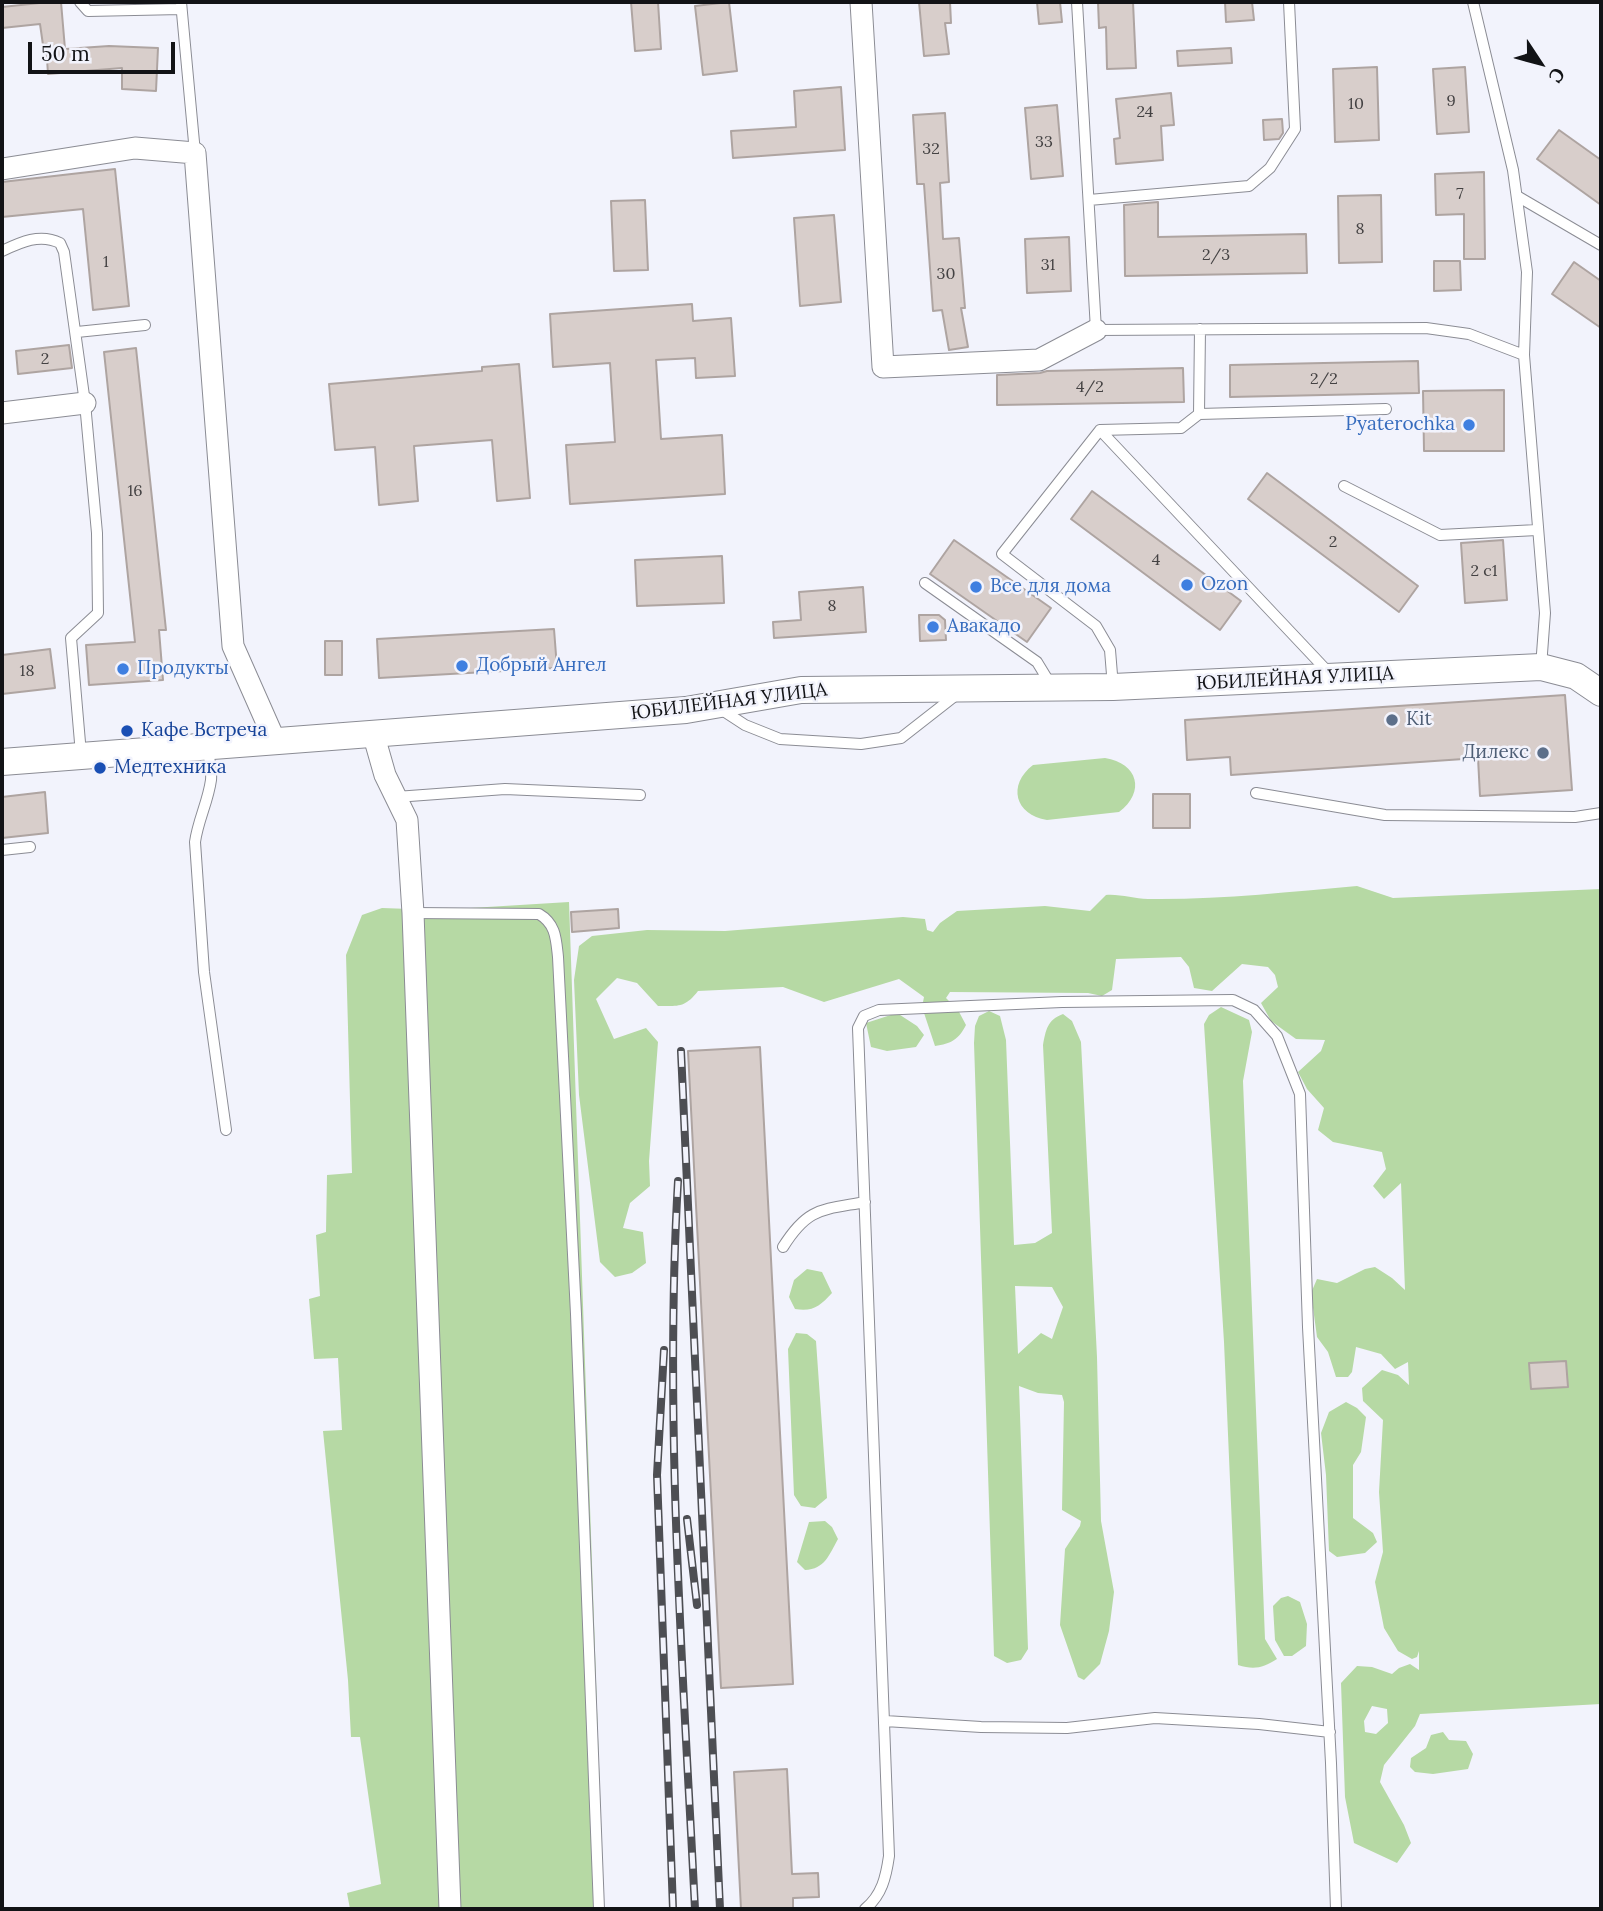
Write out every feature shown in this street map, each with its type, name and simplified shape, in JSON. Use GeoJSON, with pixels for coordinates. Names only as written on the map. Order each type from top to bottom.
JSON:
{"type":"FeatureCollection","features":[{"type":"Feature","properties":{"kind":"street"},"geometry":{"type":"LineString","coordinates":[[861,2],[883,367],[1039,360],[1096,330]]}},
{"type":"Feature","properties":{"kind":"street"},"geometry":{"type":"LineString","coordinates":[[2,169],[135,148],[195,153],[233,646],[275,741]]}},
{"type":"Feature","properties":{"kind":"street"},"geometry":{"type":"LineString","coordinates":[[2,413],[85,403]]}},
{"type":"Feature","properties":{"kind":"street","name":"ЮБИЛЕЙНАЯ УЛИЦА"},"geometry":{"type":"LineString","coordinates":[[2,762],[686,710],[801,690],[1113,687],[1541,667],[1576,677],[1601,693]]}},
{"type":"Feature","properties":{"kind":"street"},"geometry":{"type":"LineString","coordinates":[[373,733],[385,775],[407,820],[413,913],[450,1909]]}},
{"type":"Feature","properties":{"kind":"lane"},"geometry":{"type":"LineString","coordinates":[[80,2],[88,11],[181,5],[195,153]]}},
{"type":"Feature","properties":{"kind":"lane"},"geometry":{"type":"LineString","coordinates":[[1077,2],[1096,330],[1426,328],[1469,334],[1524,355]]}},
{"type":"Feature","properties":{"kind":"lane"},"geometry":{"type":"LineString","coordinates":[[1089,200],[1249,186],[1269,168],[1295,129],[1289,2]]}},
{"type":"Feature","properties":{"kind":"lane"},"geometry":{"type":"LineString","coordinates":[[1474,2],[1513,170],[1527,272],[1524,355],[1545,613],[1541,667]]}},
{"type":"Feature","properties":{"kind":"lane"},"geometry":{"type":"LineString","coordinates":[[1517,196],[1601,244]]}},
{"type":"Feature","properties":{"kind":"lane"},"geometry":{"type":"LineString","coordinates":[[2,251],[24,240],[51,238],[60,243],[64,252],[77,332],[97,533],[98,612],[71,638],[81,755]]}},
{"type":"Feature","properties":{"kind":"lane"},"geometry":{"type":"LineString","coordinates":[[77,332],[145,325]]}},
{"type":"Feature","properties":{"kind":"lane"},"geometry":{"type":"LineString","coordinates":[[1199,414],[1200,329]]}},
{"type":"Feature","properties":{"kind":"lane"},"geometry":{"type":"LineString","coordinates":[[1100,430],[1181,428],[1199,414],[1385,409]]}},
{"type":"Feature","properties":{"kind":"lane"},"geometry":{"type":"LineString","coordinates":[[1100,430],[1333,677]]}},
{"type":"Feature","properties":{"kind":"lane"},"geometry":{"type":"LineString","coordinates":[[1100,430],[1002,554],[1096,626],[1110,650],[1113,687]]}},
{"type":"Feature","properties":{"kind":"lane"},"geometry":{"type":"LineString","coordinates":[[1344,486],[1440,535],[1537,530]]}},
{"type":"Feature","properties":{"kind":"lane"},"geometry":{"type":"LineString","coordinates":[[925,583],[1037,662],[1052,688]]}},
{"type":"Feature","properties":{"kind":"lane"},"geometry":{"type":"LineString","coordinates":[[714,705],[745,725],[780,739],[861,744],[901,738],[964,689]]}},
{"type":"Feature","properties":{"kind":"lane"},"geometry":{"type":"LineString","coordinates":[[207,746],[211,777],[205,806],[197,825],[195,842],[204,972],[226,1130]]}},
{"type":"Feature","properties":{"kind":"lane"},"geometry":{"type":"LineString","coordinates":[[396,797],[505,789],[640,795]]}},
{"type":"Feature","properties":{"kind":"lane"},"geometry":{"type":"LineString","coordinates":[[1256,793],[1385,815],[1575,817],[1601,813]]}},
{"type":"Feature","properties":{"kind":"lane"},"geometry":{"type":"LineString","coordinates":[[2,850],[30,847]]}},
{"type":"Feature","properties":{"kind":"lane"},"geometry":{"type":"LineString","coordinates":[[413,913],[539,914],[549,920],[555,933],[576,1314],[598,1909]]}},
{"type":"Feature","properties":{"kind":"lane"},"geometry":{"type":"LineString","coordinates":[[865,1909],[876,1900],[886,1878],[890,1856],[858,1028],[864,1016],[879,1010],[1062,1002],[1233,1000],[1254,1010],[1277,1036],[1300,1094],[1308,1327],[1330,1732],[1336,1909]]}},
{"type":"Feature","properties":{"kind":"lane"},"geometry":{"type":"LineString","coordinates":[[783,1247],[796,1226],[817,1211],[865,1202]]}},
{"type":"Feature","properties":{"kind":"lane"},"geometry":{"type":"LineString","coordinates":[[885,1721],[981,1727],[1067,1728],[1155,1718],[1259,1724],[1330,1732]]}},
{"type":"Feature","properties":{"kind":"green space"},"geometry":{"type":"Polygon","coordinates":[[[1105,758],[1125,766],[1134,779],[1133,796],[1119,812],[1047,820],[1036,817],[1022,806],[1018,798],[1020,781],[1033,765],[1105,758]]]}},
{"type":"Feature","properties":{"kind":"green space"},"geometry":{"type":"Polygon","coordinates":[[[1357,886],[1393,898],[1601,889],[1601,1704],[1420,1714],[1415,1726],[1384,1765],[1380,1782],[1411,1843],[1397,1863],[1354,1843],[1345,1797],[1341,1683],[1357,1666],[1372,1667],[1392,1674],[1410,1664],[1419,1670],[1419,1651],[1417,1657],[1412,1659],[1398,1651],[1384,1628],[1375,1582],[1383,1552],[1379,1492],[1383,1420],[1363,1401],[1362,1388],[1382,1370],[1398,1375],[1409,1385],[1408,1362],[1395,1369],[1381,1354],[1356,1347],[1352,1372],[1348,1377],[1336,1377],[1328,1352],[1317,1337],[1311,1293],[1317,1279],[1337,1283],[1375,1267],[1405,1290],[1401,1183],[1384,1199],[1373,1186],[1386,1169],[1382,1152],[1333,1142],[1318,1130],[1324,1108],[1307,1089],[1298,1072],[1321,1051],[1325,1040],[1296,1039],[1271,1021],[1261,1003],[1278,987],[1275,975],[1268,967],[1242,964],[1212,991],[1194,988],[1189,967],[1181,957],[1116,959],[1112,990],[1102,996],[1088,993],[950,992],[946,998],[958,1010],[966,1025],[954,1040],[935,1046],[922,1007],[924,997],[899,979],[824,1002],[783,987],[698,991],[685,1003],[658,1006],[637,983],[617,978],[596,999],[614,1039],[646,1028],[658,1042],[649,1161],[650,1186],[630,1203],[623,1228],[643,1232],[646,1263],[632,1273],[615,1277],[600,1262],[579,1095],[574,980],[579,946],[592,936],[647,930],[725,931],[903,917],[925,919],[927,930],[933,932],[940,923],[957,911],[1045,906],[1090,911],[1106,895],[1148,899],[1200,898],[1357,886]],[[1372,1706],[1364,1721],[1365,1732],[1376,1734],[1388,1723],[1387,1709],[1372,1706]]]}},
{"type":"Feature","properties":{"kind":"green space"},"geometry":{"type":"Polygon","coordinates":[[[569,902],[604,1909],[350,1909],[347,1893],[381,1884],[360,1737],[351,1737],[348,1680],[323,1431],[342,1430],[338,1358],[314,1359],[309,1299],[320,1296],[316,1235],[326,1232],[327,1175],[352,1173],[346,955],[362,915],[382,908],[438,910],[569,902]]]}},
{"type":"Feature","properties":{"kind":"green space"},"geometry":{"type":"Polygon","coordinates":[[[1221,1007],[1249,1020],[1252,1032],[1243,1081],[1265,1639],[1277,1659],[1254,1668],[1238,1665],[1224,1342],[1204,1024],[1209,1015],[1221,1007]]]}},
{"type":"Feature","properties":{"kind":"green space"},"geometry":{"type":"Polygon","coordinates":[[[989,1011],[1000,1016],[1006,1040],[1014,1245],[1035,1243],[1052,1233],[1043,1045],[1046,1030],[1050,1022],[1063,1014],[1072,1021],[1081,1042],[1097,1357],[1101,1521],[1114,1592],[1109,1631],[1100,1664],[1084,1680],[1078,1677],[1060,1625],[1065,1549],[1081,1521],[1062,1510],[1064,1402],[1062,1395],[1038,1393],[1019,1386],[1028,1649],[1021,1660],[1007,1663],[994,1656],[974,1043],[975,1026],[979,1016],[989,1011]],[[1015,1286],[1018,1354],[1041,1333],[1052,1339],[1063,1307],[1052,1287],[1015,1286]]]}},
{"type":"Feature","properties":{"kind":"green space"},"geometry":{"type":"Polygon","coordinates":[[[897,1013],[917,1026],[924,1035],[916,1047],[887,1051],[871,1047],[866,1023],[897,1013]]]}},
{"type":"Feature","properties":{"kind":"green space"},"geometry":{"type":"Polygon","coordinates":[[[807,1269],[822,1272],[832,1293],[816,1307],[807,1310],[795,1309],[789,1297],[794,1280],[807,1269]]]}},
{"type":"Feature","properties":{"kind":"green space"},"geometry":{"type":"Polygon","coordinates":[[[796,1333],[807,1334],[816,1341],[827,1498],[815,1508],[801,1506],[794,1495],[788,1349],[796,1333]]]}},
{"type":"Feature","properties":{"kind":"green space"},"geometry":{"type":"Polygon","coordinates":[[[1346,1402],[1366,1417],[1361,1452],[1353,1465],[1353,1518],[1373,1533],[1377,1542],[1365,1553],[1337,1557],[1329,1551],[1326,1475],[1321,1433],[1329,1412],[1346,1402]]]}},
{"type":"Feature","properties":{"kind":"green space"},"geometry":{"type":"Polygon","coordinates":[[[825,1521],[832,1527],[838,1539],[822,1564],[805,1570],[797,1562],[809,1522],[825,1521]]]}},
{"type":"Feature","properties":{"kind":"green space"},"geometry":{"type":"Polygon","coordinates":[[[1288,1596],[1300,1602],[1307,1624],[1306,1646],[1292,1656],[1284,1656],[1275,1640],[1273,1606],[1281,1598],[1288,1596]]]}},
{"type":"Feature","properties":{"kind":"green space"},"geometry":{"type":"Polygon","coordinates":[[[1443,1732],[1449,1740],[1466,1741],[1473,1754],[1468,1769],[1433,1774],[1415,1772],[1410,1767],[1411,1758],[1426,1748],[1431,1735],[1443,1732]]]}},
{"type":"Feature","properties":{"kind":"building"},"geometry":{"type":"Polygon","coordinates":[[[61,2],[65,49],[109,46],[158,48],[156,91],[122,89],[122,68],[48,74],[46,44],[43,45],[40,24],[2,28],[2,7],[61,2]]]}},
{"type":"Feature","properties":{"kind":"building"},"geometry":{"type":"Polygon","coordinates":[[[631,2],[658,2],[661,49],[635,51],[631,2]]]}},
{"type":"Feature","properties":{"kind":"building"},"geometry":{"type":"Polygon","coordinates":[[[729,2],[737,71],[703,75],[695,6],[729,2]]]}},
{"type":"Feature","properties":{"kind":"building"},"geometry":{"type":"Polygon","coordinates":[[[919,2],[950,2],[951,23],[945,23],[949,54],[924,56],[919,2]]]}},
{"type":"Feature","properties":{"kind":"building"},"geometry":{"type":"Polygon","coordinates":[[[1037,2],[1060,2],[1062,22],[1039,24],[1037,2]]]}},
{"type":"Feature","properties":{"kind":"building"},"geometry":{"type":"Polygon","coordinates":[[[1098,2],[1133,2],[1136,68],[1107,69],[1106,27],[1099,28],[1098,2]]]}},
{"type":"Feature","properties":{"kind":"building"},"geometry":{"type":"Polygon","coordinates":[[[1225,2],[1252,2],[1254,20],[1226,22],[1225,2]]]}},
{"type":"Feature","properties":{"kind":"building"},"geometry":{"type":"Polygon","coordinates":[[[1231,48],[1232,63],[1178,66],[1177,51],[1231,48]]]}},
{"type":"Feature","properties":{"kind":"building"},"geometry":{"type":"Polygon","coordinates":[[[1377,67],[1379,140],[1335,142],[1333,69],[1377,67]]]}},
{"type":"Feature","properties":{"kind":"building"},"geometry":{"type":"Polygon","coordinates":[[[1465,67],[1469,132],[1437,134],[1433,69],[1465,67]]]}},
{"type":"Feature","properties":{"kind":"building"},"geometry":{"type":"Polygon","coordinates":[[[841,87],[845,150],[733,158],[731,131],[796,127],[794,91],[841,87]]]}},
{"type":"Feature","properties":{"kind":"building"},"geometry":{"type":"Polygon","coordinates":[[[1171,93],[1174,125],[1161,126],[1163,160],[1116,164],[1114,139],[1120,138],[1116,99],[1171,93]]]}},
{"type":"Feature","properties":{"kind":"building"},"geometry":{"type":"Polygon","coordinates":[[[1057,105],[1063,176],[1031,179],[1025,108],[1057,105]]]}},
{"type":"Feature","properties":{"kind":"building"},"geometry":{"type":"Polygon","coordinates":[[[945,113],[949,182],[940,183],[943,239],[959,238],[965,308],[961,308],[968,347],[949,350],[942,310],[933,311],[924,184],[917,184],[913,115],[945,113]]]}},
{"type":"Feature","properties":{"kind":"building"},"geometry":{"type":"Polygon","coordinates":[[[1282,119],[1283,133],[1279,139],[1264,140],[1263,120],[1282,119]]]}},
{"type":"Feature","properties":{"kind":"building"},"geometry":{"type":"Polygon","coordinates":[[[1559,130],[1601,160],[1601,205],[1537,159],[1559,130]]]}},
{"type":"Feature","properties":{"kind":"building"},"geometry":{"type":"Polygon","coordinates":[[[115,169],[129,306],[93,310],[83,209],[2,217],[2,182],[115,169]]]}},
{"type":"Feature","properties":{"kind":"building"},"geometry":{"type":"Polygon","coordinates":[[[1484,172],[1485,259],[1464,259],[1464,214],[1436,215],[1435,174],[1484,172]]]}},
{"type":"Feature","properties":{"kind":"building"},"geometry":{"type":"Polygon","coordinates":[[[1381,195],[1382,262],[1339,263],[1338,196],[1381,195]]]}},
{"type":"Feature","properties":{"kind":"building"},"geometry":{"type":"Polygon","coordinates":[[[645,200],[648,270],[614,271],[611,201],[645,200]]]}},
{"type":"Feature","properties":{"kind":"building"},"geometry":{"type":"Polygon","coordinates":[[[1158,202],[1158,237],[1306,234],[1307,273],[1125,276],[1124,205],[1158,202]]]}},
{"type":"Feature","properties":{"kind":"building"},"geometry":{"type":"Polygon","coordinates":[[[834,215],[841,302],[800,306],[794,218],[834,215]]]}},
{"type":"Feature","properties":{"kind":"building"},"geometry":{"type":"Polygon","coordinates":[[[1069,237],[1071,291],[1027,293],[1025,239],[1069,237]]]}},
{"type":"Feature","properties":{"kind":"building"},"geometry":{"type":"Polygon","coordinates":[[[1434,261],[1460,261],[1461,290],[1434,291],[1434,261]]]}},
{"type":"Feature","properties":{"kind":"building"},"geometry":{"type":"Polygon","coordinates":[[[1574,262],[1601,281],[1601,328],[1552,294],[1574,262]]]}},
{"type":"Feature","properties":{"kind":"building"},"geometry":{"type":"Polygon","coordinates":[[[692,304],[693,321],[731,318],[735,376],[696,378],[695,358],[656,360],[661,439],[722,435],[725,494],[570,504],[566,445],[615,442],[610,363],[553,367],[550,314],[692,304]]]}},
{"type":"Feature","properties":{"kind":"building"},"geometry":{"type":"Polygon","coordinates":[[[69,345],[72,368],[18,374],[16,351],[69,345]]]}},
{"type":"Feature","properties":{"kind":"building"},"geometry":{"type":"Polygon","coordinates":[[[136,348],[166,630],[159,630],[163,680],[89,685],[86,645],[135,642],[104,352],[136,348]]]}},
{"type":"Feature","properties":{"kind":"building"},"geometry":{"type":"Polygon","coordinates":[[[1418,361],[1419,393],[1230,397],[1230,365],[1418,361]]]}},
{"type":"Feature","properties":{"kind":"building"},"geometry":{"type":"Polygon","coordinates":[[[519,364],[530,498],[497,501],[492,440],[414,446],[418,501],[379,505],[375,447],[335,450],[329,384],[482,371],[482,367],[519,364]]]}},
{"type":"Feature","properties":{"kind":"building"},"geometry":{"type":"Polygon","coordinates":[[[1183,368],[1184,402],[997,405],[997,375],[1047,371],[1183,368]]]}},
{"type":"Feature","properties":{"kind":"building"},"geometry":{"type":"Polygon","coordinates":[[[1504,390],[1504,451],[1424,451],[1423,391],[1504,390]]]}},
{"type":"Feature","properties":{"kind":"building"},"geometry":{"type":"Polygon","coordinates":[[[1267,473],[1418,586],[1399,612],[1248,499],[1267,473]]]}},
{"type":"Feature","properties":{"kind":"building"},"geometry":{"type":"Polygon","coordinates":[[[1092,491],[1241,601],[1220,630],[1071,519],[1092,491]]]}},
{"type":"Feature","properties":{"kind":"building"},"geometry":{"type":"Polygon","coordinates":[[[954,540],[1051,608],[1027,642],[930,574],[954,540]]]}},
{"type":"Feature","properties":{"kind":"building"},"geometry":{"type":"Polygon","coordinates":[[[1503,540],[1507,600],[1465,603],[1461,543],[1503,540]]]}},
{"type":"Feature","properties":{"kind":"building"},"geometry":{"type":"Polygon","coordinates":[[[722,556],[724,603],[637,606],[635,560],[722,556]]]}},
{"type":"Feature","properties":{"kind":"building"},"geometry":{"type":"Polygon","coordinates":[[[863,587],[866,632],[774,638],[773,622],[801,620],[799,592],[863,587]]]}},
{"type":"Feature","properties":{"kind":"building"},"geometry":{"type":"Polygon","coordinates":[[[919,615],[939,615],[945,620],[946,640],[920,641],[919,615]]]}},
{"type":"Feature","properties":{"kind":"building"},"geometry":{"type":"Polygon","coordinates":[[[554,629],[557,668],[379,678],[377,639],[554,629]]]}},
{"type":"Feature","properties":{"kind":"building"},"geometry":{"type":"Polygon","coordinates":[[[325,641],[342,641],[342,675],[325,675],[325,641]]]}},
{"type":"Feature","properties":{"kind":"building"},"geometry":{"type":"Polygon","coordinates":[[[50,649],[55,688],[2,694],[2,655],[50,649]]]}},
{"type":"Feature","properties":{"kind":"building"},"geometry":{"type":"Polygon","coordinates":[[[1565,695],[1572,790],[1480,796],[1478,758],[1231,775],[1230,757],[1187,760],[1185,720],[1565,695]]]}},
{"type":"Feature","properties":{"kind":"building"},"geometry":{"type":"Polygon","coordinates":[[[45,792],[48,833],[2,838],[2,797],[45,792]]]}},
{"type":"Feature","properties":{"kind":"building"},"geometry":{"type":"Polygon","coordinates":[[[1153,794],[1190,794],[1190,828],[1153,828],[1153,794]]]}},
{"type":"Feature","properties":{"kind":"building"},"geometry":{"type":"Polygon","coordinates":[[[618,909],[619,928],[572,932],[571,912],[618,909]]]}},
{"type":"Feature","properties":{"kind":"building"},"geometry":{"type":"Polygon","coordinates":[[[760,1047],[793,1684],[721,1688],[688,1051],[760,1047]]]}},
{"type":"Feature","properties":{"kind":"building"},"geometry":{"type":"Polygon","coordinates":[[[1566,1361],[1568,1387],[1531,1389],[1529,1363],[1566,1361]]]}},
{"type":"Feature","properties":{"kind":"building"},"geometry":{"type":"Polygon","coordinates":[[[787,1769],[792,1874],[818,1873],[819,1897],[793,1898],[793,1909],[741,1909],[734,1772],[787,1769]]]}},
{"type":"Feature","properties":{"kind":"railway"},"geometry":{"type":"LineString","coordinates":[[681,1051],[720,1909]]}},
{"type":"Feature","properties":{"kind":"railway"},"geometry":{"type":"LineString","coordinates":[[678,1181],[674,1272],[674,1454],[695,1909]]}},
{"type":"Feature","properties":{"kind":"railway"},"geometry":{"type":"LineString","coordinates":[[664,1350],[657,1475],[673,1909]]}},
{"type":"Feature","properties":{"kind":"railway"},"geometry":{"type":"LineString","coordinates":[[687,1519],[697,1605]]}},
{"type":"Feature","properties":{"kind":"place","name":"Pyaterochka"},"geometry":{"type":"Point","coordinates":[1469,425]}},
{"type":"Feature","properties":{"kind":"place","name":"Ozon"},"geometry":{"type":"Point","coordinates":[1187,585]}},
{"type":"Feature","properties":{"kind":"place","name":"Все для дома"},"geometry":{"type":"Point","coordinates":[976,587]}},
{"type":"Feature","properties":{"kind":"place","name":"Авакадо"},"geometry":{"type":"Point","coordinates":[933,627]}},
{"type":"Feature","properties":{"kind":"place","name":"Добрый Ангел"},"geometry":{"type":"Point","coordinates":[462,666]}},
{"type":"Feature","properties":{"kind":"place","name":"Продукты"},"geometry":{"type":"Point","coordinates":[123,669]}},
{"type":"Feature","properties":{"kind":"place","name":"Kit"},"geometry":{"type":"Point","coordinates":[1392,720]}},
{"type":"Feature","properties":{"kind":"place","name":"Кафе Встреча"},"geometry":{"type":"Point","coordinates":[127,731]}},
{"type":"Feature","properties":{"kind":"place","name":"Дилекс"},"geometry":{"type":"Point","coordinates":[1543,753]}},
{"type":"Feature","properties":{"kind":"place","name":"Медтехника"},"geometry":{"type":"Point","coordinates":[100,768]}}]}
